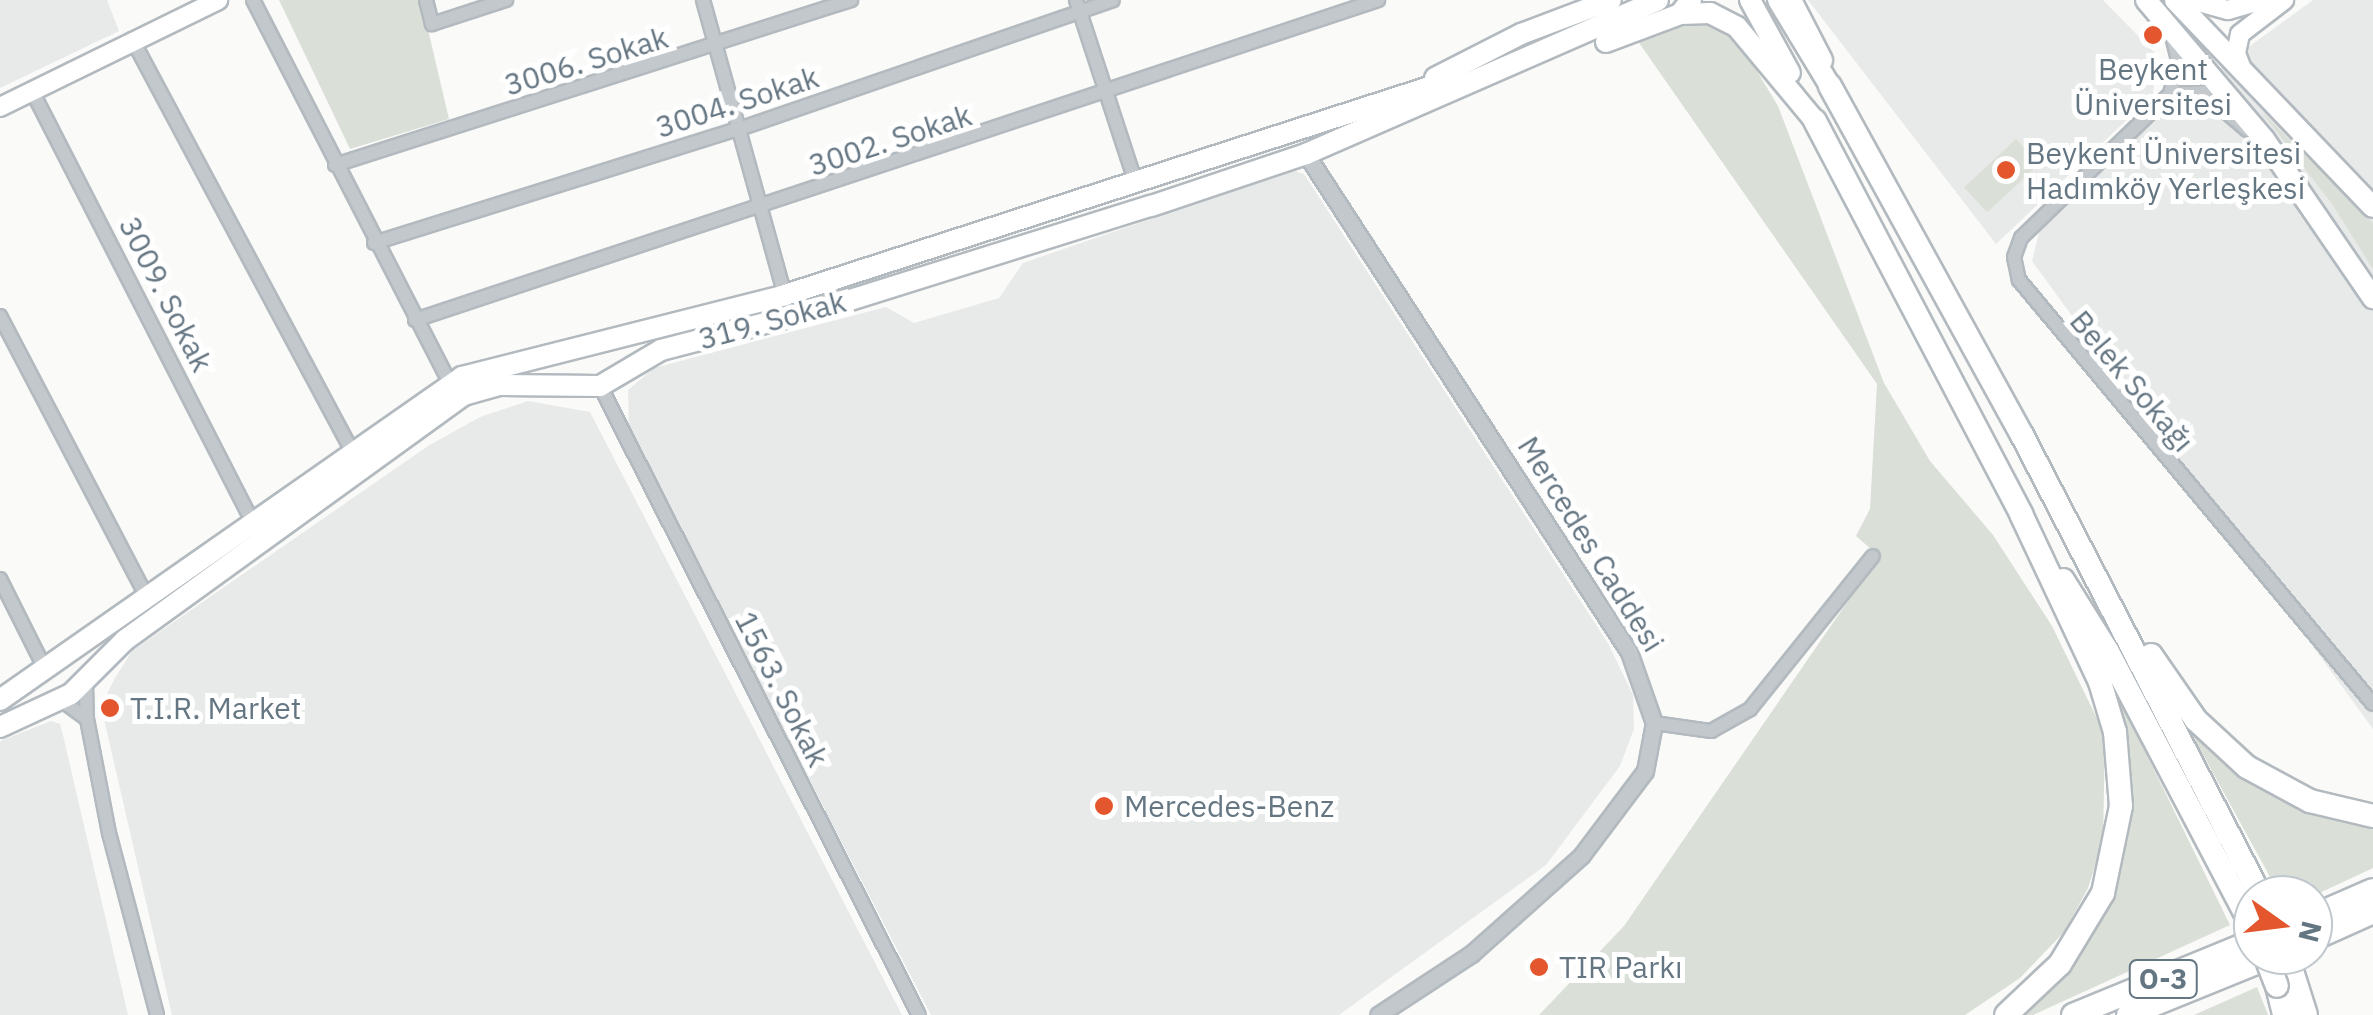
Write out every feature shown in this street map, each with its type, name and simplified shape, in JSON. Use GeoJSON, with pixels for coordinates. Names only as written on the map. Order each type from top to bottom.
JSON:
{"type":"FeatureCollection","features":[{"type":"Feature","properties":{"kind":"highway"},"geometry":{"type":"LineString","coordinates":[[1830,86],[2022,435],[2242,875]]}},
{"type":"Feature","properties":{"kind":"highway"},"geometry":{"type":"LineString","coordinates":[[1816,121],[2020,514],[2100,682],[2121,764],[2122,806],[2113,864],[2090,920],[2060,964],[2006,1015]]}},
{"type":"Feature","properties":{"kind":"highway"},"geometry":{"type":"LineString","coordinates":[[2020,514],[2241,875]]}},
{"type":"Feature","properties":{"kind":"highway"},"geometry":{"type":"LineString","coordinates":[[2080,554],[2182,702],[2219,745],[2310,801],[2373,816]]}},
{"type":"Feature","properties":{"kind":"highway"},"geometry":{"type":"LineString","coordinates":[[2333,907],[2373,890]]}},
{"type":"Feature","properties":{"kind":"highway"},"geometry":{"type":"LineString","coordinates":[[2333,930],[2373,912]]}},
{"type":"Feature","properties":{"kind":"highway","name":"O-3"},"geometry":{"type":"LineString","coordinates":[[2073,1015],[2233,950]]}},
{"type":"Feature","properties":{"kind":"highway","name":"O-3"},"geometry":{"type":"LineString","coordinates":[[2128,1015],[2233,973]]}},
{"type":"Feature","properties":{"kind":"highway"},"geometry":{"type":"LineString","coordinates":[[2162,1015],[2233,975]]}},
{"type":"Feature","properties":{"kind":"highway"},"geometry":{"type":"LineString","coordinates":[[2284,1015],[2287,975]]}},
{"type":"Feature","properties":{"kind":"highway"},"geometry":{"type":"LineString","coordinates":[[2288,975],[2306,1015]]}},
{"type":"Feature","properties":{"kind":"main road"},"geometry":{"type":"LineString","coordinates":[[0,107],[218,0]]}},
{"type":"Feature","properties":{"kind":"main road"},"geometry":{"type":"LineString","coordinates":[[1614,12],[1640,0]]}},
{"type":"Feature","properties":{"kind":"main road"},"geometry":{"type":"LineString","coordinates":[[1614,12],[1658,0]]}},
{"type":"Feature","properties":{"kind":"main road"},"geometry":{"type":"LineString","coordinates":[[1750,0],[1816,121]]}},
{"type":"Feature","properties":{"kind":"main road"},"geometry":{"type":"LineString","coordinates":[[1778,0],[1830,86]]}},
{"type":"Feature","properties":{"kind":"main road"},"geometry":{"type":"LineString","coordinates":[[1791,0],[1830,86]]}},
{"type":"Feature","properties":{"kind":"main road"},"geometry":{"type":"LineString","coordinates":[[2146,0],[2264,139],[2373,298]]}},
{"type":"Feature","properties":{"kind":"main road"},"geometry":{"type":"LineString","coordinates":[[2175,0],[2373,207]]}},
{"type":"Feature","properties":{"kind":"main road"},"geometry":{"type":"LineString","coordinates":[[2192,0],[2237,9],[2262,0]]}},
{"type":"Feature","properties":{"kind":"main road"},"geometry":{"type":"LineString","coordinates":[[2244,74],[2235,41],[2284,0]]}},
{"type":"Feature","properties":{"kind":"main road"},"geometry":{"type":"LineString","coordinates":[[1425,105],[1462,98],[1685,7],[1710,13],[1737,27],[1816,121]]}},
{"type":"Feature","properties":{"kind":"main road"},"geometry":{"type":"LineString","coordinates":[[2237,9],[2236,22],[2246,29]]}},
{"type":"Feature","properties":{"kind":"main road","name":"319. Sokak"},"geometry":{"type":"LineString","coordinates":[[0,700],[351,449],[450,384],[785,294],[1395,98],[1614,12]]}},
{"type":"Feature","properties":{"kind":"main road","name":"319. Sokak"},"geometry":{"type":"LineString","coordinates":[[595,386],[661,350],[832,306],[1306,154],[1425,105],[1614,12]]}},
{"type":"Feature","properties":{"kind":"main road"},"geometry":{"type":"LineString","coordinates":[[2345,254],[2373,281]]}},
{"type":"Feature","properties":{"kind":"main road"},"geometry":{"type":"LineString","coordinates":[[607,340],[618,350],[621,374]]}},
{"type":"Feature","properties":{"kind":"main road"},"geometry":{"type":"LineString","coordinates":[[581,346],[573,371],[595,386]]}},
{"type":"Feature","properties":{"kind":"main road"},"geometry":{"type":"LineString","coordinates":[[0,727],[61,700],[125,640],[464,395],[500,386],[595,386]]}},
{"type":"Feature","properties":{"kind":"main road"},"geometry":{"type":"LineString","coordinates":[[64,651],[80,658],[86,680]]}},
{"type":"Feature","properties":{"kind":"main road"},"geometry":{"type":"LineString","coordinates":[[44,667],[48,688],[61,700]]}},
{"type":"Feature","properties":{"kind":"street"},"geometry":{"type":"LineString","coordinates":[[253,0],[374,243],[450,384]]}},
{"type":"Feature","properties":{"kind":"street"},"geometry":{"type":"LineString","coordinates":[[426,0],[432,24],[506,0]]}},
{"type":"Feature","properties":{"kind":"street"},"geometry":{"type":"LineString","coordinates":[[703,0],[742,128],[785,294]]}},
{"type":"Feature","properties":{"kind":"street","name":"3006. Sokak"},"geometry":{"type":"LineString","coordinates":[[335,165],[717,46],[851,0]]}},
{"type":"Feature","properties":{"kind":"street","name":"3004. Sokak"},"geometry":{"type":"LineString","coordinates":[[374,243],[742,128],[1078,6],[1113,0]]}},
{"type":"Feature","properties":{"kind":"street","name":"3002. Sokak"},"geometry":{"type":"LineString","coordinates":[[415,320],[763,209],[1378,0]]}},
{"type":"Feature","properties":{"kind":"street"},"geometry":{"type":"LineString","coordinates":[[1078,6],[1136,181]]}},
{"type":"Feature","properties":{"kind":"street"},"geometry":{"type":"LineString","coordinates":[[2166,20],[2179,64],[2170,94],[2202,92],[2264,139]]}},
{"type":"Feature","properties":{"kind":"street"},"geometry":{"type":"LineString","coordinates":[[132,39],[351,449]]}},
{"type":"Feature","properties":{"kind":"street","name":"3009. Sokak"},"geometry":{"type":"LineString","coordinates":[[32,92],[252,521]]}},
{"type":"Feature","properties":{"kind":"street","name":"Belek Sokağı"},"geometry":{"type":"LineString","coordinates":[[2170,94],[2021,238],[2014,256],[2019,280],[2373,704]]}},
{"type":"Feature","properties":{"kind":"street","name":"Mercedes Caddesi"},"geometry":{"type":"LineString","coordinates":[[1306,154],[1629,652],[1643,676],[1654,723],[1646,771],[1581,856],[1471,954],[1378,1015]]}},
{"type":"Feature","properties":{"kind":"street"},"geometry":{"type":"LineString","coordinates":[[0,316],[147,597]]}},
{"type":"Feature","properties":{"kind":"street","name":"1563. Sokak"},"geometry":{"type":"LineString","coordinates":[[595,386],[919,1015]]}},
{"type":"Feature","properties":{"kind":"street"},"geometry":{"type":"LineString","coordinates":[[1654,723],[1711,731],[1750,709],[1873,556]]}},
{"type":"Feature","properties":{"kind":"street"},"geometry":{"type":"LineString","coordinates":[[0,580],[44,667]]}},
{"type":"Feature","properties":{"kind":"street"},"geometry":{"type":"LineString","coordinates":[[86,680],[86,719],[157,1015]]}},
{"type":"Feature","properties":{"kind":"street"},"geometry":{"type":"LineString","coordinates":[[61,700],[86,719]]}},
{"type":"Feature","properties":{"kind":"shaded area"},"geometry":{"type":"Polygon","coordinates":[[[0,0],[107,0],[119,31],[0,88],[0,0]]]}},
{"type":"Feature","properties":{"kind":"shaded area"},"geometry":{"type":"Polygon","coordinates":[[[279,0],[421,0],[449,119],[350,149],[279,0]]]}},
{"type":"Feature","properties":{"kind":"shaded area","name":"Beykent Üniversitesi Hadımköy Yerleşkesi"},"geometry":{"type":"Polygon","coordinates":[[[1808,0],[2103,0],[2156,54],[2153,95],[1996,244],[1808,0]]]}},
{"type":"Feature","properties":{"kind":"shaded area"},"geometry":{"type":"Polygon","coordinates":[[[2313,0],[2373,0],[2373,729],[2032,261],[2040,229],[2166,107],[2313,0]]]}},
{"type":"Feature","properties":{"kind":"shaded area"},"geometry":{"type":"Polygon","coordinates":[[[1694,18],[1722,25],[1740,43],[1778,106],[1884,383],[1930,461],[1993,535],[2052,626],[2105,735],[2103,841],[2088,888],[2064,932],[2020,978],[1965,1015],[1539,1015],[1624,926],[1879,556],[1856,536],[1870,509],[1877,384],[1635,37],[1694,18]]]}},
{"type":"Feature","properties":{"kind":"shaded area"},"geometry":{"type":"Polygon","coordinates":[[[2260,110],[2373,223],[2373,269],[2332,204],[2260,110]]]}},
{"type":"Feature","properties":{"kind":"shaded area"},"geometry":{"type":"Polygon","coordinates":[[[2016,139],[2039,164],[1987,212],[1964,187],[2016,139]]]}},
{"type":"Feature","properties":{"kind":"shaded area"},"geometry":{"type":"Polygon","coordinates":[[[1292,170],[1304,174],[1609,645],[1633,695],[1634,729],[1620,766],[1546,865],[1339,1015],[931,1015],[637,446],[629,429],[628,390],[654,368],[886,307],[914,323],[999,298],[1023,263],[1292,170]]]}},
{"type":"Feature","properties":{"kind":"shaded area"},"geometry":{"type":"Polygon","coordinates":[[[528,401],[590,412],[902,1015],[172,1015],[101,706],[115,678],[132,651],[428,446],[480,417],[528,401]]]}},
{"type":"Feature","properties":{"kind":"shaded area"},"geometry":{"type":"Polygon","coordinates":[[[2119,698],[2230,925],[2033,1015],[2015,1015],[2107,898],[2112,701],[2119,698]]]}},
{"type":"Feature","properties":{"kind":"shaded area"},"geometry":{"type":"Polygon","coordinates":[[[51,721],[60,724],[63,735],[128,1015],[0,1015],[0,741],[51,721]]]}},
{"type":"Feature","properties":{"kind":"shaded area"},"geometry":{"type":"Polygon","coordinates":[[[2185,722],[2373,823],[2373,868],[2333,887],[2333,875],[2269,875],[2185,722]]]}},
{"type":"Feature","properties":{"kind":"shaded area"},"geometry":{"type":"Polygon","coordinates":[[[2257,987],[2268,1015],[2194,1015],[2257,987]]]}},
{"type":"Feature","properties":{"kind":"place","name":"Beykent Üniversitesi"},"geometry":{"type":"Point","coordinates":[2153,35]}},
{"type":"Feature","properties":{"kind":"place","name":"Beykent Üniversitesi Hadımköy Yerleşkesi"},"geometry":{"type":"Point","coordinates":[2006,170]}},
{"type":"Feature","properties":{"kind":"place","name":"T.I.R. Market"},"geometry":{"type":"Point","coordinates":[110,708]}},
{"type":"Feature","properties":{"kind":"place","name":"Mercedes-Benz"},"geometry":{"type":"Point","coordinates":[1104,806]}},
{"type":"Feature","properties":{"kind":"place","name":"TIR Parkı"},"geometry":{"type":"Point","coordinates":[1539,967]}}]}
